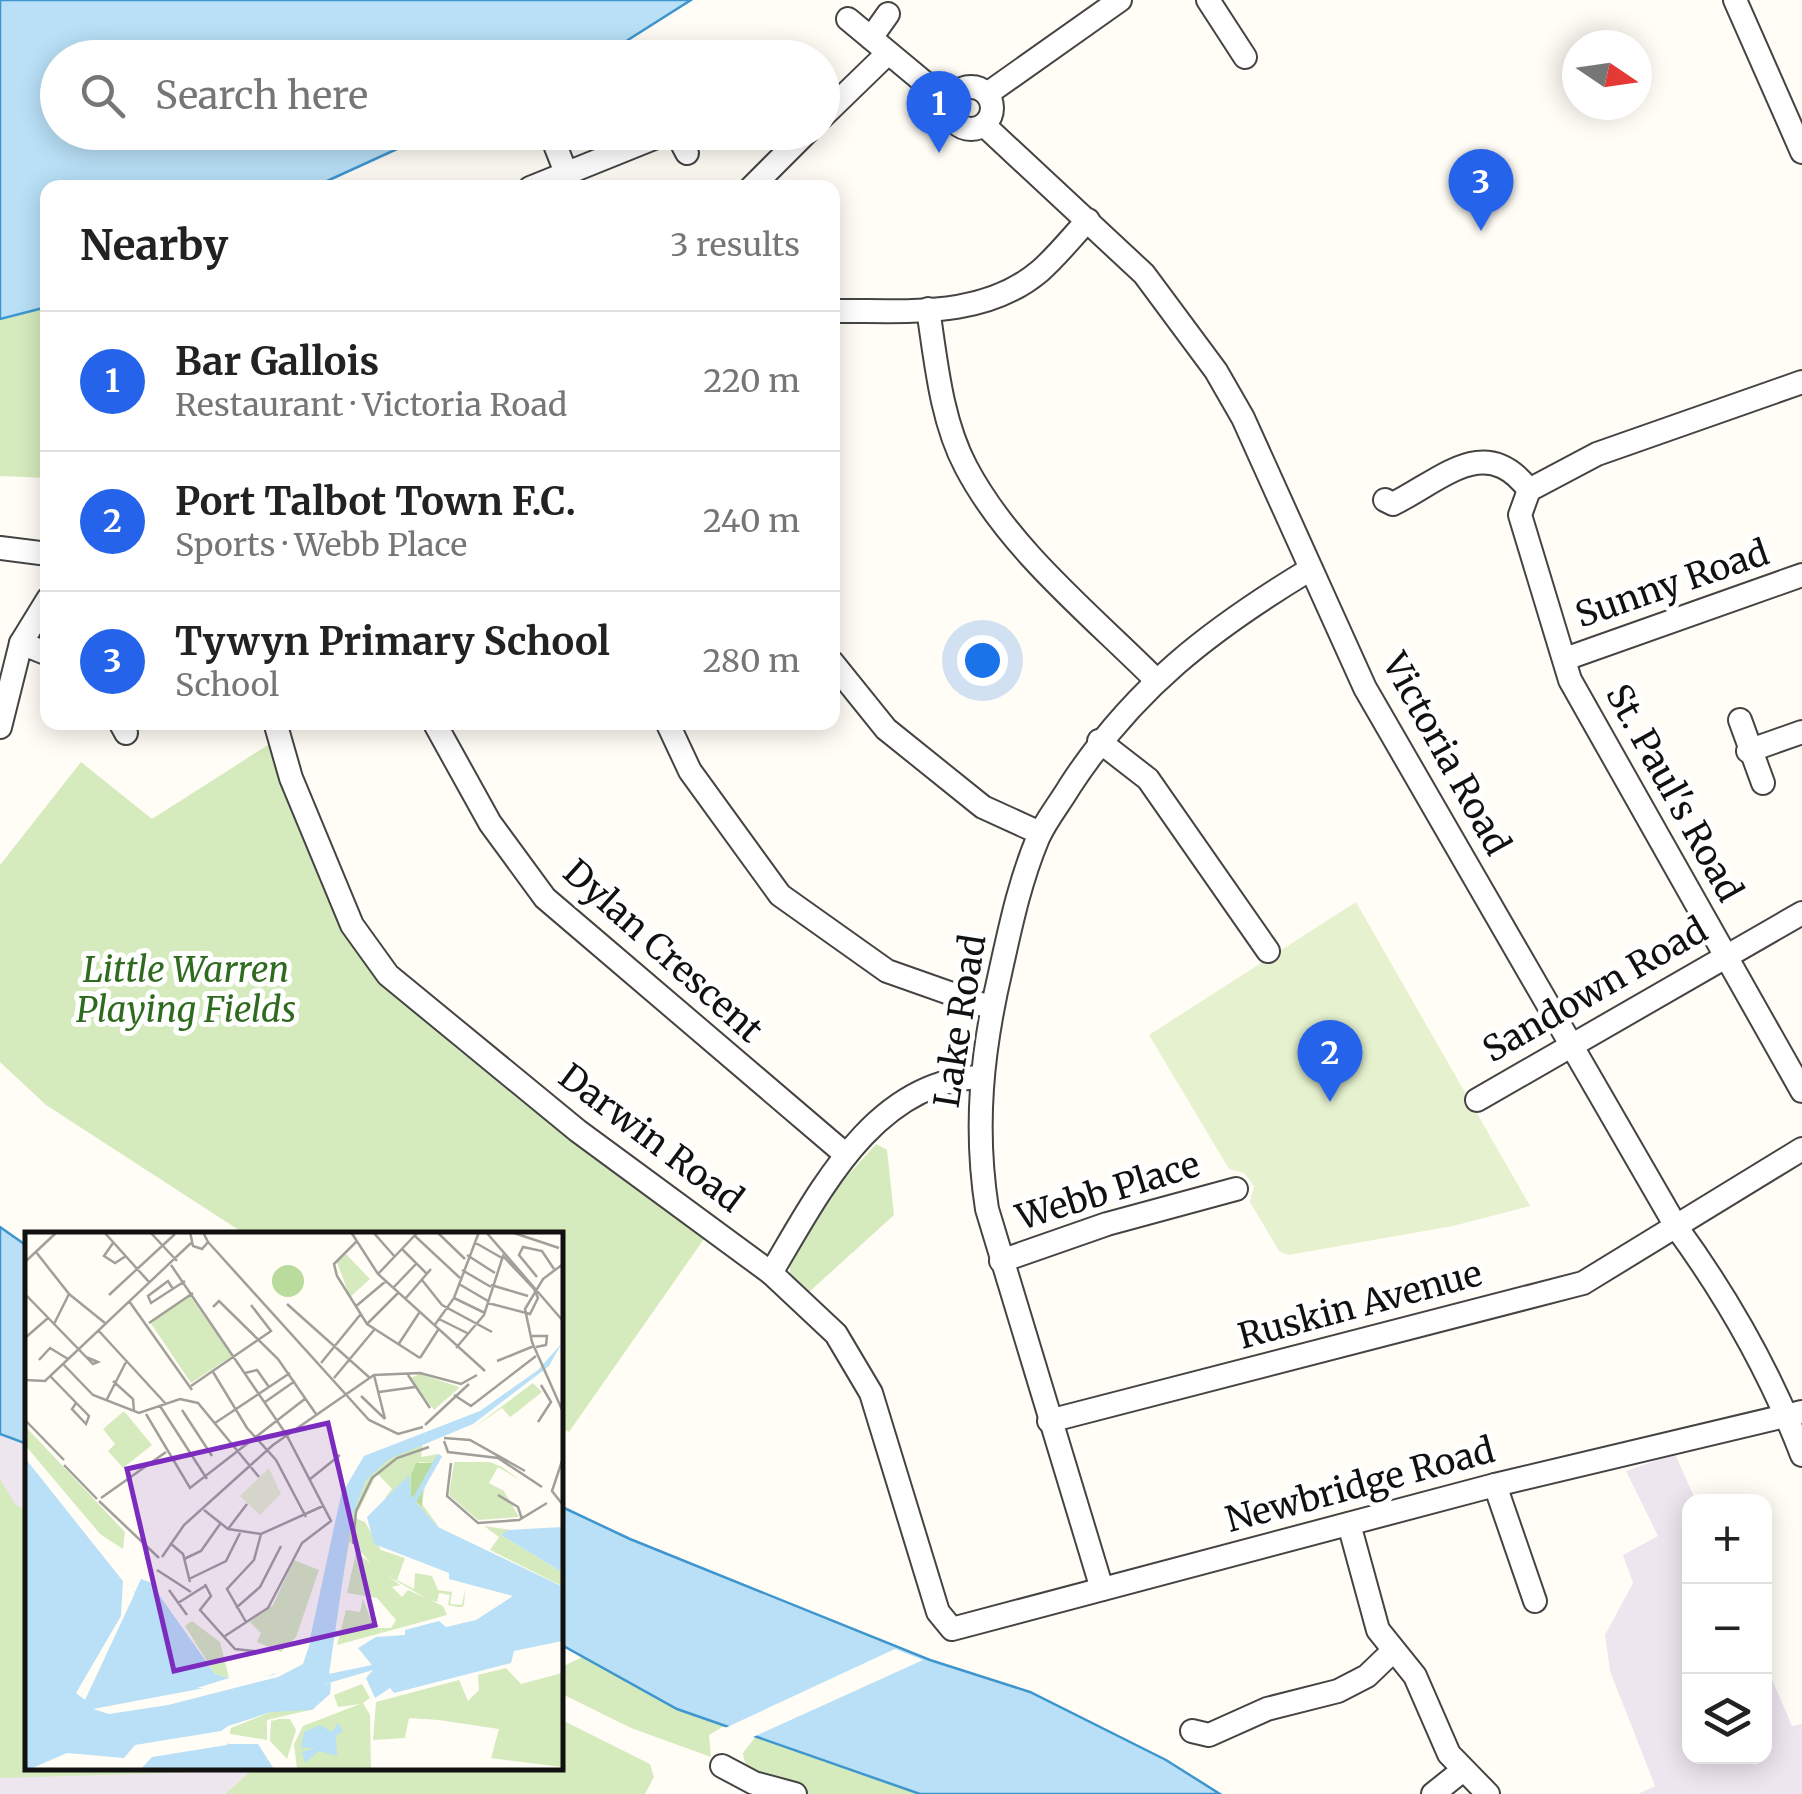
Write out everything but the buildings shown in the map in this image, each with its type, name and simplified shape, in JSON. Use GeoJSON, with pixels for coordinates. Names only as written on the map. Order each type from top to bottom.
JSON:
{"type":"FeatureCollection","features":[{"type":"Feature","properties":{"kind":"street"},"geometry":{"type":"LineString","coordinates":[[987,94],[1120,0]]}},
{"type":"Feature","properties":{"kind":"street"},"geometry":{"type":"LineString","coordinates":[[1208,0],[1245,57]]}},
{"type":"Feature","properties":{"kind":"street"},"geometry":{"type":"LineString","coordinates":[[1736,0],[1802,152]]}},
{"type":"Feature","properties":{"kind":"street"},"geometry":{"type":"LineString","coordinates":[[840,95],[880,46],[888,14]]}},
{"type":"Feature","properties":{"kind":"street","name":"Victoria Road"},"geometry":{"type":"LineString","coordinates":[[848,19],[938,93],[951,98],[950,109],[963,128],[984,125],[1088,220],[1144,274],[1216,371],[1243,418],[1365,688],[1677,1228],[1718,1284],[1795,1415],[1802,1455]]}},
{"type":"Feature","properties":{"kind":"street"},"geometry":{"type":"LineString","coordinates":[[951,98],[960,89],[974,87],[987,94],[992,104],[984,125]]}},
{"type":"Feature","properties":{"kind":"street"},"geometry":{"type":"LineString","coordinates":[[557,150],[569,180],[648,150]]}},
{"type":"Feature","properties":{"kind":"street"},"geometry":{"type":"LineString","coordinates":[[758,180],[789,150]]}},
{"type":"Feature","properties":{"kind":"street"},"geometry":{"type":"LineString","coordinates":[[840,312],[971,307],[1000,298],[1040,271],[1088,220]]}},
{"type":"Feature","properties":{"kind":"street"},"geometry":{"type":"LineString","coordinates":[[928,310],[938,378],[964,464],[1010,531],[1155,679]]}},
{"type":"Feature","properties":{"kind":"street"},"geometry":{"type":"LineString","coordinates":[[1385,500],[1393,504],[1477,461],[1497,460],[1512,468],[1529,490],[1597,454],[1802,382]]}},
{"type":"Feature","properties":{"kind":"street","name":"St. Paul's Road"},"geometry":{"type":"LineString","coordinates":[[1529,490],[1520,515],[1570,680],[1802,1090]]}},
{"type":"Feature","properties":{"kind":"street"},"geometry":{"type":"LineString","coordinates":[[0,548],[40,553]]}},
{"type":"Feature","properties":{"kind":"street","name":"Lake Road"},"geometry":{"type":"LineString","coordinates":[[1102,1589],[1001,1261],[978,1149],[981,1077],[992,1008],[1018,892],[1040,833],[1100,742],[1155,679],[1224,622],[1309,570]]}},
{"type":"Feature","properties":{"kind":"street","name":"Sunny Road"},"geometry":{"type":"LineString","coordinates":[[1564,659],[1802,575]]}},
{"type":"Feature","properties":{"kind":"street"},"geometry":{"type":"LineString","coordinates":[[0,728],[21,643],[40,611]]}},
{"type":"Feature","properties":{"kind":"street"},"geometry":{"type":"LineString","coordinates":[[21,643],[40,651]]}},
{"type":"Feature","properties":{"kind":"street"},"geometry":{"type":"LineString","coordinates":[[840,672],[886,729],[983,807],[1040,833]]}},
{"type":"Feature","properties":{"kind":"street"},"geometry":{"type":"LineString","coordinates":[[1740,720],[1763,782]]}},
{"type":"Feature","properties":{"kind":"street","name":"Darwin Road"},"geometry":{"type":"LineString","coordinates":[[277,730],[291,778],[352,925],[388,975],[578,1131],[771,1273],[836,1334],[872,1393],[938,1612],[952,1628]]}},
{"type":"Feature","properties":{"kind":"street","name":"Dylan Crescent"},"geometry":{"type":"LineString","coordinates":[[438,730],[490,823],[545,898],[845,1154]]}},
{"type":"Feature","properties":{"kind":"street"},"geometry":{"type":"LineString","coordinates":[[671,730],[690,772],[780,895],[887,970],[992,1008]]}},
{"type":"Feature","properties":{"kind":"street"},"geometry":{"type":"LineString","coordinates":[[1748,750],[1802,732]]}},
{"type":"Feature","properties":{"kind":"street"},"geometry":{"type":"LineString","coordinates":[[1100,742],[1148,779],[1268,951]]}},
{"type":"Feature","properties":{"kind":"street","name":"Sandown Road"},"geometry":{"type":"LineString","coordinates":[[1476,1100],[1724,954],[1802,914]]}},
{"type":"Feature","properties":{"kind":"street"},"geometry":{"type":"LineString","coordinates":[[771,1273],[845,1154],[873,1125],[952,1078],[981,1077]]}},
{"type":"Feature","properties":{"kind":"street","name":"Ruskin Avenue"},"geometry":{"type":"LineString","coordinates":[[1048,1422],[1583,1283],[1802,1149]]}},
{"type":"Feature","properties":{"kind":"street","name":"Webb Place"},"geometry":{"type":"LineString","coordinates":[[1001,1261],[1107,1224],[1236,1189]]}},
{"type":"Feature","properties":{"kind":"street","name":"Newbridge Road"},"geometry":{"type":"LineString","coordinates":[[952,1628],[1495,1486],[1795,1415]]}},
{"type":"Feature","properties":{"kind":"street"},"geometry":{"type":"LineString","coordinates":[[1495,1486],[1536,1585]]}},
{"type":"Feature","properties":{"kind":"street"},"geometry":{"type":"LineString","coordinates":[[1349,1524],[1378,1630],[1416,1676],[1449,1754],[1482,1783],[1488,1794]]}},
{"type":"Feature","properties":{"kind":"street"},"geometry":{"type":"LineString","coordinates":[[1203,1740],[1267,1709],[1338,1691],[1367,1676],[1393,1651]]}},
{"type":"Feature","properties":{"kind":"street"},"geometry":{"type":"LineString","coordinates":[[722,1766],[754,1782],[795,1794]]}},
{"type":"Feature","properties":{"kind":"street"},"geometry":{"type":"LineString","coordinates":[[1433,1794],[1463,1770]]}},
{"type":"Feature","properties":{"kind":"shaded area"},"geometry":{"type":"Polygon","coordinates":[[[0,1434],[25,1443],[25,1769],[253,1769],[225,1794],[0,1794],[0,1434]]]}},
{"type":"Feature","properties":{"kind":"shaded area"},"geometry":{"type":"Polygon","coordinates":[[[1675,1454],[1693,1494],[1682,1494],[1682,1764],[1772,1764],[1772,1679],[1792,1726],[1802,1724],[1802,1794],[1638,1794],[1655,1786],[1610,1671],[1605,1635],[1633,1583],[1623,1555],[1658,1536],[1626,1471],[1675,1454]]]}},
{"type":"Feature","properties":{"kind":"green space"},"geometry":{"type":"Polygon","coordinates":[[[40,309],[40,478],[0,476],[0,318],[40,309]]]}},
{"type":"Feature","properties":{"kind":"green space","name":"Little Warren Playing Fields"},"geometry":{"type":"Polygon","coordinates":[[[271,743],[344,923],[368,968],[457,1049],[704,1239],[569,1432],[562,1428],[562,1232],[242,1232],[46,1105],[0,1062],[0,865],[81,762],[152,819],[271,743]]]}},
{"type":"Feature","properties":{"kind":"green space"},"geometry":{"type":"Polygon","coordinates":[[[1356,902],[1530,1206],[1453,1226],[1288,1255],[1279,1251],[1250,1202],[1254,1186],[1244,1173],[1229,1169],[1149,1035],[1356,902]]]}},
{"type":"Feature","properties":{"kind":"green space"},"geometry":{"type":"Polygon","coordinates":[[[876,1144],[887,1150],[894,1215],[809,1292],[790,1275],[790,1262],[841,1183],[876,1144]]]}},
{"type":"Feature","properties":{"kind":"green space"},"geometry":{"type":"Polygon","coordinates":[[[0,1479],[15,1504],[25,1511],[25,1769],[201,1769],[0,1778],[0,1479]]]}},
{"type":"Feature","properties":{"kind":"green space"},"geometry":{"type":"Polygon","coordinates":[[[562,1645],[1138,1794],[795,1794],[762,1779],[749,1768],[743,1753],[756,1736],[724,1726],[709,1735],[711,1757],[631,1728],[562,1694],[562,1667],[584,1656],[562,1645]]]}},
{"type":"Feature","properties":{"kind":"green space"},"geometry":{"type":"Polygon","coordinates":[[[562,1720],[650,1764],[654,1777],[645,1794],[225,1794],[253,1769],[562,1769],[562,1720]]]}},
{"type":"Feature","properties":{"kind":"water"},"geometry":{"type":"Polygon","coordinates":[[[0,0],[691,0],[628,40],[40,40],[40,150],[395,150],[329,180],[40,180],[40,309],[0,319],[0,0]]]}},
{"type":"Feature","properties":{"kind":"water"},"geometry":{"type":"Polygon","coordinates":[[[0,1227],[25,1245],[25,1443],[0,1434],[0,1227]]]}},
{"type":"Feature","properties":{"kind":"water"},"geometry":{"type":"Polygon","coordinates":[[[562,1507],[630,1539],[930,1660],[1030,1692],[1166,1760],[1220,1794],[920,1794],[677,1709],[562,1645],[562,1507]]]}},
{"type":"Feature","properties":{"kind":"pier"},"geometry":{"type":"Polygon","coordinates":[[[895,1649],[923,1660],[751,1738],[725,1728],[895,1649]]]}},
{"type":"Feature","properties":{"kind":"place","name":"Bar Gallois"},"geometry":{"type":"Point","coordinates":[939,153]}},
{"type":"Feature","properties":{"kind":"place","name":"Tywyn Primary School"},"geometry":{"type":"Point","coordinates":[1481,231]}},
{"type":"Feature","properties":{"kind":"place","name":"Port Talbot Town F.C."},"geometry":{"type":"Point","coordinates":[1330,1102]}}]}
